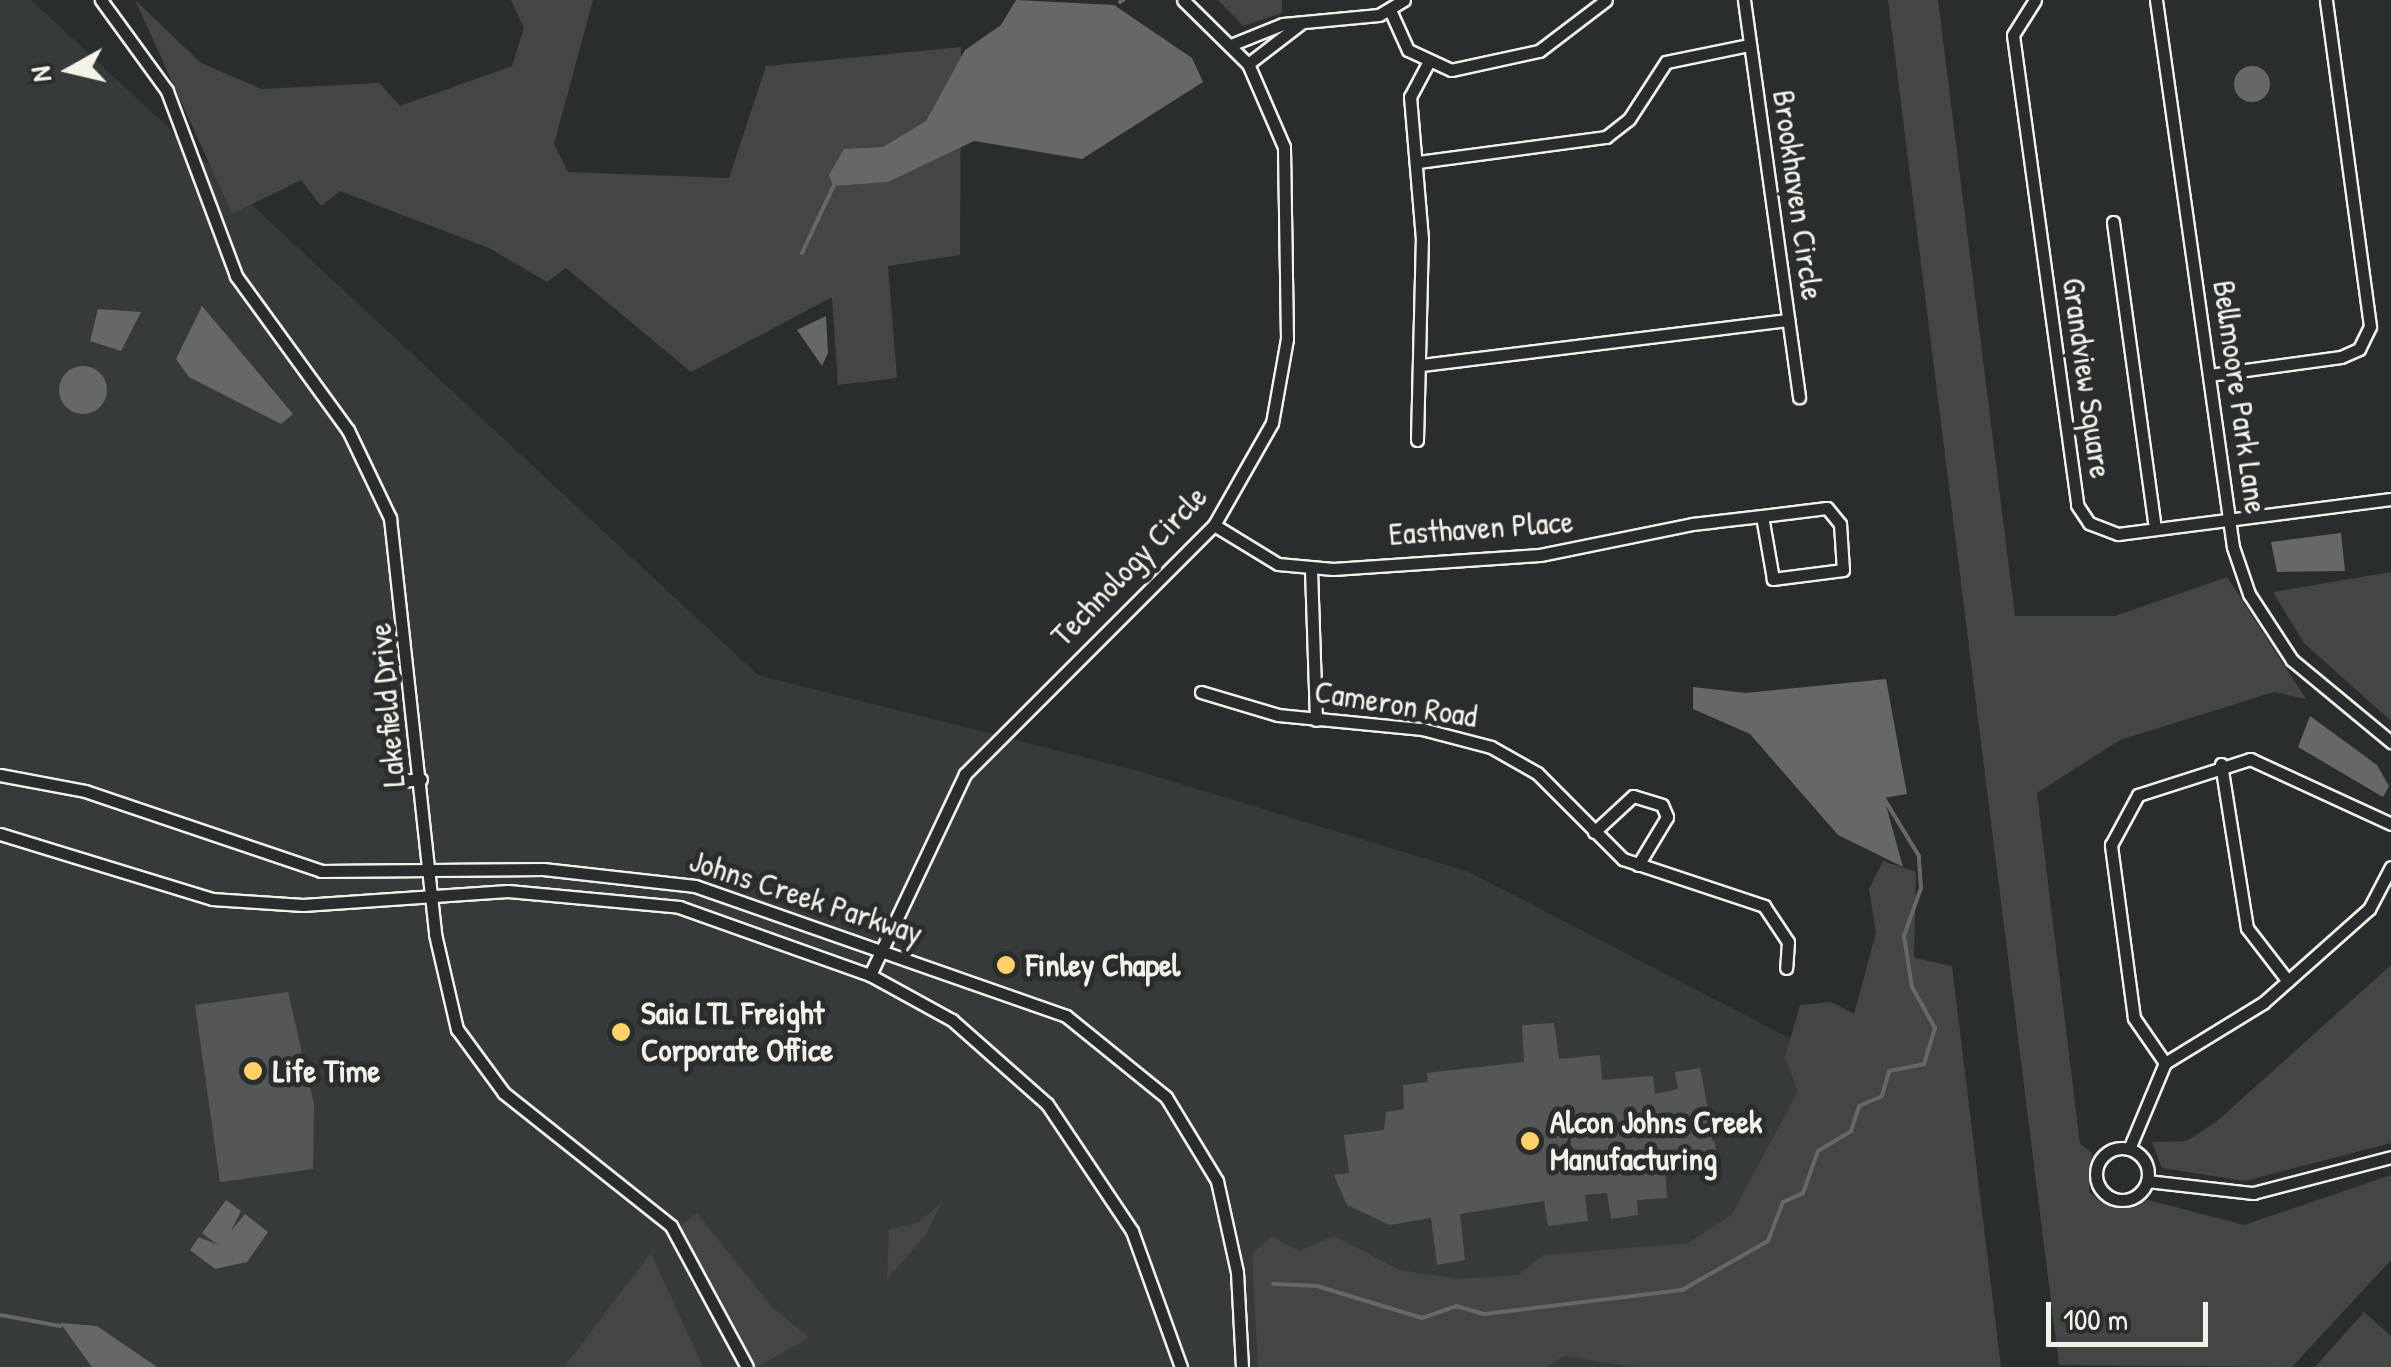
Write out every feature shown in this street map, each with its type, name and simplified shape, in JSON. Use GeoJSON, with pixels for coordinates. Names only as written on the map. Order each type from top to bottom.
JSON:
{"type":"FeatureCollection","features":[{"type":"Feature","properties":{"kind":"street","name":"Lakefield Drive"},"geometry":{"type":"LineString","coordinates":[[101,0],[166,91],[236,276],[330,403],[379,488],[403,579],[430,896],[446,1002],[472,1056],[504,1093],[672,1226],[747,1367]]}},
{"type":"Feature","properties":{"kind":"street","name":"Technology Circle"},"geometry":{"type":"LineString","coordinates":[[870,975],[936,822],[983,751],[1214,526],[1272,423],[1287,339],[1290,184],[1279,128],[1248,64],[1233,44],[1184,0]]}},
{"type":"Feature","properties":{"kind":"street"},"geometry":{"type":"LineString","coordinates":[[1233,44],[1271,29],[1390,10],[1404,0]]}},
{"type":"Feature","properties":{"kind":"street"},"geometry":{"type":"LineString","coordinates":[[1390,10],[1408,50],[1428,63],[1451,70],[1520,58],[1577,30],[1606,0]]}},
{"type":"Feature","properties":{"kind":"street","name":"Brookhaven Circle"},"geometry":{"type":"LineString","coordinates":[[1744,0],[1800,397]]}},
{"type":"Feature","properties":{"kind":"street","name":"Grandview Square"},"geometry":{"type":"LineString","coordinates":[[2036,0],[2013,35],[2077,505],[2098,530],[2118,534],[2391,499]]}},
{"type":"Feature","properties":{"kind":"street","name":"Bellmoore Park Lane"},"geometry":{"type":"LineString","coordinates":[[2156,0],[2228,520],[2249,594],[2292,660],[2391,742]]}},
{"type":"Feature","properties":{"kind":"street"},"geometry":{"type":"LineString","coordinates":[[2208,375],[2340,357],[2359,348],[2370,326],[2326,0]]}},
{"type":"Feature","properties":{"kind":"street"},"geometry":{"type":"LineString","coordinates":[[1248,64],[1301,23]]}},
{"type":"Feature","properties":{"kind":"street"},"geometry":{"type":"LineString","coordinates":[[1271,29],[1278,41]]}},
{"type":"Feature","properties":{"kind":"street"},"geometry":{"type":"LineString","coordinates":[[1418,162],[1606,136],[1629,119],[1666,62],[1749,45]]}},
{"type":"Feature","properties":{"kind":"street"},"geometry":{"type":"LineString","coordinates":[[1417,440],[1421,365],[1418,162],[1410,96],[1428,63]]}},
{"type":"Feature","properties":{"kind":"street"},"geometry":{"type":"LineString","coordinates":[[2113,222],[2154,522]]}},
{"type":"Feature","properties":{"kind":"street"},"geometry":{"type":"LineString","coordinates":[[1421,365],[1788,320]]}},
{"type":"Feature","properties":{"kind":"street","name":"Easthaven Place"},"geometry":{"type":"LineString","coordinates":[[1214,526],[1251,554],[1311,569],[1540,555],[1762,516],[1836,512],[1843,570],[1773,578],[1762,516]]}},
{"type":"Feature","properties":{"kind":"street"},"geometry":{"type":"LineString","coordinates":[[1311,569],[1316,720]]}},
{"type":"Feature","properties":{"kind":"street","name":"Cameron Road"},"geometry":{"type":"LineString","coordinates":[[1202,692],[1316,720],[1422,729],[1491,747],[1538,773],[1594,832],[1638,865],[1764,906],[1788,942],[1786,968]]}},
{"type":"Feature","properties":{"kind":"street"},"geometry":{"type":"LineString","coordinates":[[2165,1062],[2134,1018],[2111,845],[2138,795],[2222,764],[2276,764],[2346,810],[2391,824]]}},
{"type":"Feature","properties":{"kind":"street"},"geometry":{"type":"LineString","coordinates":[[2222,764],[2248,928],[2288,981]]}},
{"type":"Feature","properties":{"kind":"street","name":"Johns Creek Parkway"},"geometry":{"type":"LineString","coordinates":[[0,775],[86,790],[296,865],[428,874],[598,871],[696,886],[884,948],[1066,1016],[1166,1097],[1230,1220],[1242,1367]]}},
{"type":"Feature","properties":{"kind":"street"},"geometry":{"type":"LineString","coordinates":[[400,782],[421,779]]}},
{"type":"Feature","properties":{"kind":"street"},"geometry":{"type":"LineString","coordinates":[[1594,832],[1633,796],[1662,805],[1667,818],[1638,865]]}},
{"type":"Feature","properties":{"kind":"street","name":"Johns Creek Parkway"},"geometry":{"type":"LineString","coordinates":[[0,834],[212,899],[592,894],[678,907],[870,975],[968,1031],[1047,1104],[1132,1230],[1181,1367]]}},
{"type":"Feature","properties":{"kind":"street"},"geometry":{"type":"LineString","coordinates":[[2129,1149],[2165,1062],[2288,981],[2369,910],[2391,867]]}},
{"type":"Feature","properties":{"kind":"street"},"geometry":{"type":"LineString","coordinates":[[2129,1149],[2102,1157],[2098,1185],[2128,1200],[2147,1181]]}},
{"type":"Feature","properties":{"kind":"street"},"geometry":{"type":"LineString","coordinates":[[2129,1149],[2144,1160],[2147,1181]]}},
{"type":"Feature","properties":{"kind":"street"},"geometry":{"type":"LineString","coordinates":[[2147,1181],[2253,1193],[2391,1157]]}},
{"type":"Feature","properties":{"kind":"shaded area"},"geometry":{"type":"Polygon","coordinates":[[[0,0],[31,0],[758,675],[1135,770],[1469,872],[1795,1041],[1923,1367],[0,1367],[0,0]]]}},
{"type":"Feature","properties":{"kind":"shaded area"},"geometry":{"type":"Polygon","coordinates":[[[135,0],[201,63],[261,89],[379,83],[400,106],[512,66],[524,28],[511,0],[593,0],[554,144],[568,172],[729,178],[766,66],[961,47],[960,255],[888,266],[897,378],[838,385],[832,297],[691,372],[566,268],[547,282],[489,248],[340,191],[321,206],[301,180],[232,214],[135,0]]]}},
{"type":"Feature","properties":{"kind":"shaded area"},"geometry":{"type":"Polygon","coordinates":[[[1016,0],[1114,5],[1192,58],[1203,82],[1082,159],[974,141],[888,182],[833,186],[829,175],[844,149],[883,147],[926,121],[965,50],[1001,25],[1016,0]]]}},
{"type":"Feature","properties":{"kind":"shaded area"},"geometry":{"type":"Polygon","coordinates":[[[1218,0],[1282,0],[1282,13],[1243,26],[1218,0]]]}},
{"type":"Feature","properties":{"kind":"shaded area"},"geometry":{"type":"Polygon","coordinates":[[[1888,0],[1938,0],[2015,616],[2115,616],[2227,577],[2306,699],[2274,692],[2120,740],[2037,793],[2080,1144],[2092,1153],[2089,1192],[2102,1203],[2148,1200],[2244,1225],[2391,1175],[2391,1260],[2292,1367],[2059,1365],[1888,0]]]}},
{"type":"Feature","properties":{"kind":"shaded area"},"geometry":{"type":"Polygon","coordinates":[[[2252,66],[2265,71],[2270,84],[2265,97],[2252,102],[2239,97],[2234,84],[2239,71],[2252,66]]]}},
{"type":"Feature","properties":{"kind":"shaded area"},"geometry":{"type":"Polygon","coordinates":[[[202,306],[293,414],[281,424],[189,377],[176,359],[202,306]]]}},
{"type":"Feature","properties":{"kind":"shaded area"},"geometry":{"type":"Polygon","coordinates":[[[98,309],[141,312],[121,351],[90,341],[98,309]]]}},
{"type":"Feature","properties":{"kind":"shaded area"},"geometry":{"type":"Polygon","coordinates":[[[826,316],[828,353],[822,366],[797,330],[826,316]]]}},
{"type":"Feature","properties":{"kind":"shaded area"},"geometry":{"type":"Polygon","coordinates":[[[83,366],[100,373],[107,390],[100,407],[83,414],[66,407],[59,390],[66,373],[83,366]]]}},
{"type":"Feature","properties":{"kind":"shaded area"},"geometry":{"type":"Polygon","coordinates":[[[2341,533],[2345,571],[2277,572],[2271,542],[2341,533]]]}},
{"type":"Feature","properties":{"kind":"shaded area"},"geometry":{"type":"Polygon","coordinates":[[[2391,572],[2391,721],[2304,643],[2273,592],[2391,572]]]}},
{"type":"Feature","properties":{"kind":"shaded area"},"geometry":{"type":"Polygon","coordinates":[[[1886,679],[1907,794],[1884,798],[1903,867],[1838,835],[1750,734],[1693,709],[1693,687],[1746,693],[1886,679]]]}},
{"type":"Feature","properties":{"kind":"shaded area"},"geometry":{"type":"Polygon","coordinates":[[[2310,716],[2377,765],[2389,786],[2383,797],[2298,747],[2310,716]]]}},
{"type":"Feature","properties":{"kind":"shaded area"},"geometry":{"type":"Polygon","coordinates":[[[1883,861],[1916,872],[1914,958],[1952,966],[2001,1367],[1636,1367],[1564,1356],[1546,1367],[1258,1367],[1252,1254],[1272,1236],[1299,1251],[1334,1236],[1400,1270],[1457,1279],[1518,1275],[1543,1255],[1688,1243],[1732,1214],[1798,1091],[1785,1057],[1800,1005],[1831,1002],[1854,1014],[1876,933],[1869,889],[1883,861]]]}},
{"type":"Feature","properties":{"kind":"shaded area"},"geometry":{"type":"Polygon","coordinates":[[[2391,965],[2391,1143],[2245,1181],[2162,1168],[2152,1142],[2186,1141],[2216,1122],[2391,965]]]}},
{"type":"Feature","properties":{"kind":"shaded area"},"geometry":{"type":"Polygon","coordinates":[[[226,1200],[241,1211],[231,1231],[245,1214],[268,1232],[247,1262],[215,1269],[190,1250],[199,1237],[218,1245],[202,1233],[226,1200]]]}},
{"type":"Feature","properties":{"kind":"shaded area"},"geometry":{"type":"Polygon","coordinates":[[[941,1203],[926,1235],[887,1279],[889,1229],[918,1223],[941,1203]]]}},
{"type":"Feature","properties":{"kind":"shaded area"},"geometry":{"type":"Polygon","coordinates":[[[697,1213],[772,1307],[809,1338],[757,1367],[680,1226],[697,1213]]]}},
{"type":"Feature","properties":{"kind":"shaded area"},"geometry":{"type":"Polygon","coordinates":[[[651,1253],[703,1367],[564,1367],[651,1253]]]}},
{"type":"Feature","properties":{"kind":"shaded area"},"geometry":{"type":"Polygon","coordinates":[[[2364,1312],[2391,1336],[2391,1367],[2315,1367],[2364,1312]]]}},
{"type":"Feature","properties":{"kind":"shaded area"},"geometry":{"type":"Polygon","coordinates":[[[60,1323],[97,1326],[157,1367],[92,1367],[60,1323]]]}},
{"type":"Feature","properties":{"kind":"building","name":"Life Time"},"geometry":{"type":"Polygon","coordinates":[[[288,992],[314,1104],[313,1169],[220,1182],[195,1005],[288,992]]]}},
{"type":"Feature","properties":{"kind":"building","name":"Alcon Johns Creek Manufacturing"},"geometry":{"type":"Polygon","coordinates":[[[1554,1023],[1559,1059],[1600,1055],[1602,1080],[1653,1076],[1655,1094],[1678,1089],[1675,1072],[1700,1068],[1718,1160],[1693,1163],[1691,1148],[1664,1152],[1667,1198],[1637,1200],[1638,1215],[1611,1219],[1607,1193],[1585,1195],[1588,1221],[1548,1226],[1544,1201],[1460,1214],[1465,1260],[1437,1265],[1431,1218],[1390,1225],[1347,1205],[1334,1175],[1349,1173],[1344,1135],[1384,1130],[1386,1112],[1404,1109],[1403,1085],[1428,1082],[1427,1073],[1524,1062],[1522,1025],[1554,1023]]]}},
{"type":"Feature","properties":{"kind":"waterway"},"geometry":{"type":"LineString","coordinates":[[802,253],[834,185]]}},
{"type":"Feature","properties":{"kind":"waterway"},"geometry":{"type":"LineString","coordinates":[[1273,1284],[1317,1286],[1422,1318],[1456,1306],[1484,1314],[1682,1290],[1768,1241],[1783,1202],[1803,1193],[1818,1151],[1851,1131],[1859,1106],[1882,1096],[1889,1071],[1924,1064],[1935,1028],[1912,987],[1904,936],[1921,888],[1919,856],[1883,797]]}},
{"type":"Feature","properties":{"kind":"waterway"},"geometry":{"type":"LineString","coordinates":[[0,1315],[60,1326]]}},
{"type":"Feature","properties":{"kind":"place","name":"Finley Chapel"},"geometry":{"type":"Point","coordinates":[1006,965]}},
{"type":"Feature","properties":{"kind":"place","name":"Saia LTL Freight Corporate Office"},"geometry":{"type":"Point","coordinates":[621,1032]}},
{"type":"Feature","properties":{"kind":"place","name":"Life Time"},"geometry":{"type":"Point","coordinates":[253,1071]}},
{"type":"Feature","properties":{"kind":"place","name":"Alcon Johns Creek Manufacturing"},"geometry":{"type":"Point","coordinates":[1530,1141]}}]}
